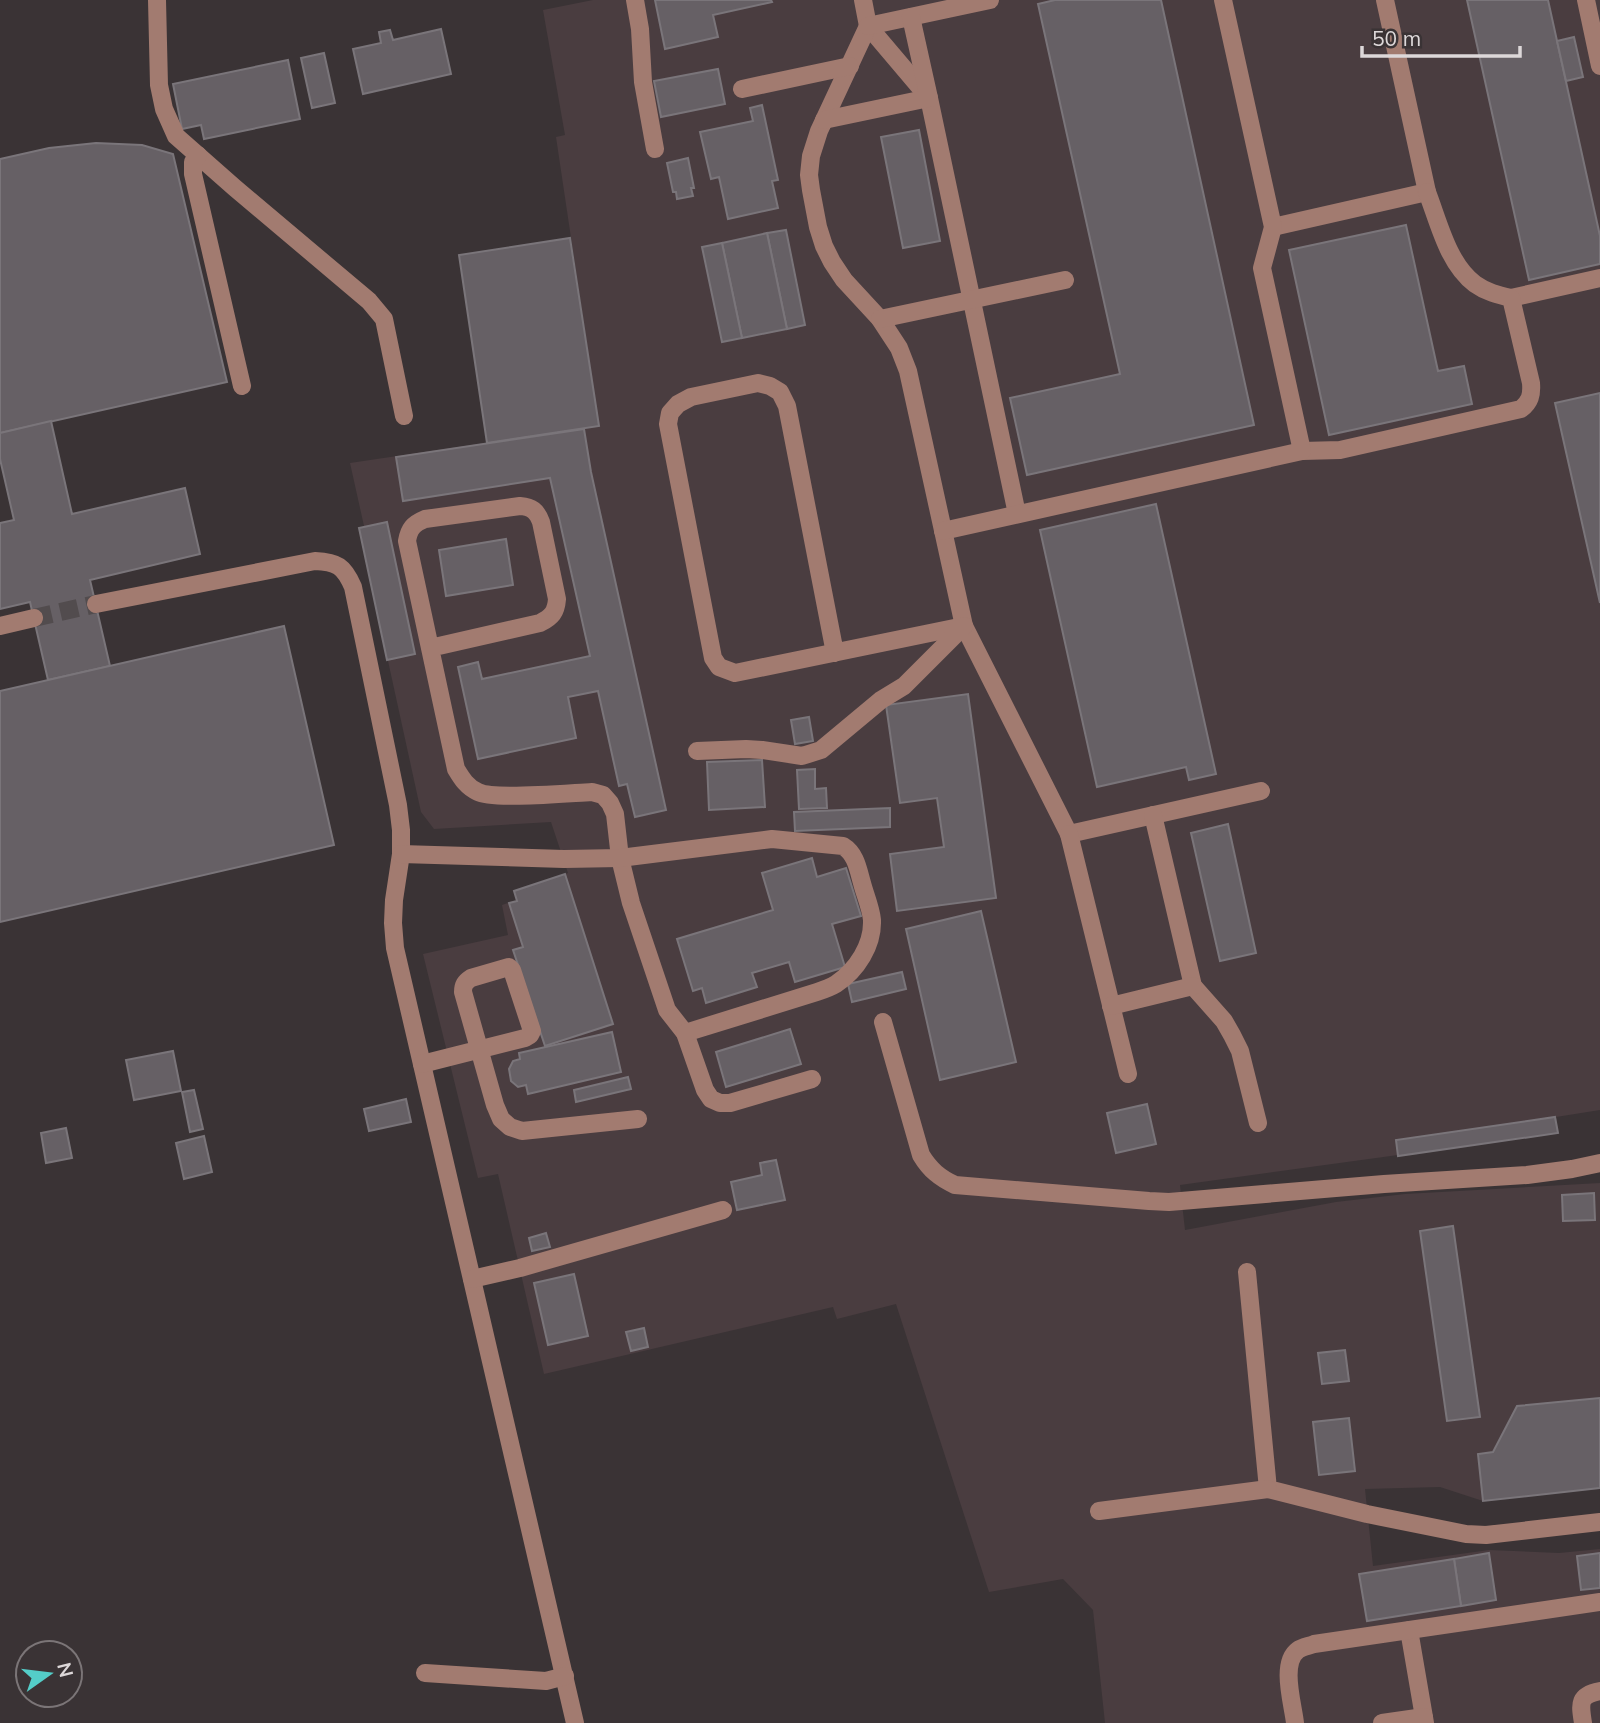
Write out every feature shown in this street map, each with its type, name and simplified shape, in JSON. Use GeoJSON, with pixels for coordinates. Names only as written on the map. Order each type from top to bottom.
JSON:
{"type":"FeatureCollection","features":[{"type":"Feature","properties":{"kind":"lane"},"geometry":{"type":"LineString","coordinates":[[157,0],[159,85],[164,109],[176,136],[369,301],[384,319],[404,416]]}},
{"type":"Feature","properties":{"kind":"lane"},"geometry":{"type":"LineString","coordinates":[[635,0],[643,82],[655,149]]}},
{"type":"Feature","properties":{"kind":"lane"},"geometry":{"type":"LineString","coordinates":[[863,0],[868,26],[929,98]]}},
{"type":"Feature","properties":{"kind":"lane"},"geometry":{"type":"LineString","coordinates":[[868,26],[990,0]]}},
{"type":"Feature","properties":{"kind":"lane"},"geometry":{"type":"LineString","coordinates":[[1223,0],[1273,227],[1262,268],[1302,451]]}},
{"type":"Feature","properties":{"kind":"lane"},"geometry":{"type":"LineString","coordinates":[[1385,0],[1427,192],[1454,259],[1466,276],[1491,293],[1511,298],[1600,278]]}},
{"type":"Feature","properties":{"kind":"lane"},"geometry":{"type":"LineString","coordinates":[[1586,0],[1600,66]]}},
{"type":"Feature","properties":{"kind":"lane"},"geometry":{"type":"LineString","coordinates":[[911,17],[1017,514]]}},
{"type":"Feature","properties":{"kind":"lane"},"geometry":{"type":"LineString","coordinates":[[868,26],[824,120],[811,156],[809,174],[818,228],[832,262],[844,280],[880,319],[899,348],[908,371],[964,626],[1069,834],[1128,1073]]}},
{"type":"Feature","properties":{"kind":"lane"},"geometry":{"type":"LineString","coordinates":[[742,89],[850,66]]}},
{"type":"Feature","properties":{"kind":"lane"},"geometry":{"type":"LineString","coordinates":[[824,120],[929,98]]}},
{"type":"Feature","properties":{"kind":"lane"},"geometry":{"type":"LineString","coordinates":[[198,155],[193,162],[193,174],[242,386]]}},
{"type":"Feature","properties":{"kind":"lane"},"geometry":{"type":"LineString","coordinates":[[1273,227],[1427,192]]}},
{"type":"Feature","properties":{"kind":"lane"},"geometry":{"type":"LineString","coordinates":[[880,319],[1065,280]]}},
{"type":"Feature","properties":{"kind":"lane"},"geometry":{"type":"LineString","coordinates":[[943,531],[1302,451],[1340,450],[1521,410],[1528,404],[1532,394],[1511,298]]}},
{"type":"Feature","properties":{"kind":"lane"},"geometry":{"type":"LineString","coordinates":[[835,653],[787,406],[780,393],[770,386],[758,383],[691,397],[678,404],[670,413],[668,424],[713,657],[719,667],[735,673],[835,653],[964,626]]}},
{"type":"Feature","properties":{"kind":"lane"},"geometry":{"type":"LineString","coordinates":[[430,648],[540,623],[556,611],[558,599],[537,512],[520,506],[425,519],[415,523],[409,531],[407,541],[456,769],[464,783],[479,793],[496,795],[592,792],[603,795],[610,803],[615,814],[620,858],[631,903],[667,1010],[685,1033],[705,1090],[711,1099],[730,1103],[812,1079]]}},
{"type":"Feature","properties":{"kind":"lane"},"geometry":{"type":"LineString","coordinates":[[96,604],[315,561],[339,566],[348,574],[354,587],[401,830],[401,854],[394,900],[395,948],[575,1723]]}},
{"type":"Feature","properties":{"kind":"lane"},"geometry":{"type":"LineString","coordinates":[[0,626],[34,618]]}},
{"type":"Feature","properties":{"kind":"lane"},"geometry":{"type":"LineString","coordinates":[[696,751],[746,749],[802,756],[821,750],[881,700],[904,686],[964,626]]}},
{"type":"Feature","properties":{"kind":"lane"},"geometry":{"type":"LineString","coordinates":[[1069,834],[1261,791]]}},
{"type":"Feature","properties":{"kind":"lane"},"geometry":{"type":"LineString","coordinates":[[1153,815],[1193,986],[1224,1021],[1240,1051],[1258,1123]]}},
{"type":"Feature","properties":{"kind":"lane"},"geometry":{"type":"LineString","coordinates":[[401,854],[620,858],[772,839],[843,846],[849,850],[856,860],[872,918],[866,951],[849,972],[836,984],[817,992],[685,1033]]}},
{"type":"Feature","properties":{"kind":"lane"},"geometry":{"type":"LineString","coordinates":[[422,1064],[480,1049],[525,1038],[530,1035],[532,1031],[509,967],[471,978],[463,987],[480,1049],[495,1105],[500,1119],[510,1127],[522,1131],[638,1119]]}},
{"type":"Feature","properties":{"kind":"lane"},"geometry":{"type":"LineString","coordinates":[[1111,1006],[1193,986]]}},
{"type":"Feature","properties":{"kind":"lane"},"geometry":{"type":"LineString","coordinates":[[883,1022],[921,1155],[928,1167],[955,1185],[1168,1202],[1527,1175],[1600,1163]]}},
{"type":"Feature","properties":{"kind":"lane"},"geometry":{"type":"LineString","coordinates":[[472,1279],[520,1268],[723,1210]]}},
{"type":"Feature","properties":{"kind":"lane"},"geometry":{"type":"LineString","coordinates":[[1247,1272],[1268,1489]]}},
{"type":"Feature","properties":{"kind":"lane"},"geometry":{"type":"LineString","coordinates":[[1099,1511],[1268,1489],[1367,1514],[1466,1534],[1486,1535],[1600,1522]]}},
{"type":"Feature","properties":{"kind":"lane"},"geometry":{"type":"LineString","coordinates":[[1296,1723],[1288,1670],[1291,1658],[1299,1650],[1314,1644],[1600,1602]]}},
{"type":"Feature","properties":{"kind":"lane"},"geometry":{"type":"LineString","coordinates":[[1382,1723],[1424,1720],[1409,1630]]}},
{"type":"Feature","properties":{"kind":"lane"},"geometry":{"type":"LineString","coordinates":[[425,1673],[545,1681],[565,1676]]}},
{"type":"Feature","properties":{"kind":"lane"},"geometry":{"type":"LineString","coordinates":[[1583,1723],[1581,1701],[1585,1696],[1600,1691]]}},
{"type":"Feature","properties":{"kind":"shaded area"},"geometry":{"type":"Polygon","coordinates":[[[593,0],[1600,0],[1600,1110],[1556,1117],[1558,1133],[1180,1185],[1185,1230],[1336,1202],[1405,1194],[1600,1183],[1600,1488],[1483,1501],[1440,1487],[1365,1489],[1373,1566],[1489,1550],[1559,1553],[1600,1549],[1600,1723],[1105,1723],[1093,1610],[1063,1579],[989,1592],[896,1304],[837,1319],[833,1307],[544,1374],[498,1174],[478,1178],[423,954],[508,935],[502,905],[517,900],[514,891],[568,873],[551,822],[434,829],[421,812],[359,528],[364,526],[350,463],[599,426],[556,137],[565,135],[543,10],[593,0]]]}},
{"type":"Feature","properties":{"kind":"building"},"geometry":{"type":"Polygon","coordinates":[[[655,0],[772,2],[713,15],[718,37],[665,49],[655,0]]]}},
{"type":"Feature","properties":{"kind":"building"},"geometry":{"type":"Polygon","coordinates":[[[1055,0],[1161,0],[1254,425],[1027,475],[1010,398],[1120,374],[1038,4],[1055,0]]]}},
{"type":"Feature","properties":{"kind":"building"},"geometry":{"type":"Polygon","coordinates":[[[1467,0],[1548,0],[1600,236],[1600,264],[1529,280],[1467,0]]]}},
{"type":"Feature","properties":{"kind":"building"},"geometry":{"type":"Polygon","coordinates":[[[441,29],[451,74],[363,94],[353,49],[381,43],[379,32],[390,30],[393,40],[441,29]]]}},
{"type":"Feature","properties":{"kind":"building"},"geometry":{"type":"Polygon","coordinates":[[[1574,37],[1583,77],[1566,81],[1557,41],[1574,37]]]}},
{"type":"Feature","properties":{"kind":"building"},"geometry":{"type":"Polygon","coordinates":[[[324,53],[335,103],[312,108],[301,58],[324,53]]]}},
{"type":"Feature","properties":{"kind":"building"},"geometry":{"type":"Polygon","coordinates":[[[288,60],[300,119],[204,139],[201,125],[182,129],[173,84],[288,60]]]}},
{"type":"Feature","properties":{"kind":"building"},"geometry":{"type":"Polygon","coordinates":[[[718,69],[725,104],[661,117],[654,81],[718,69]]]}},
{"type":"Feature","properties":{"kind":"building"},"geometry":{"type":"Polygon","coordinates":[[[762,105],[778,180],[772,181],[778,208],[728,219],[719,177],[711,179],[700,132],[753,121],[750,108],[762,105]]]}},
{"type":"Feature","properties":{"kind":"building"},"geometry":{"type":"Polygon","coordinates":[[[919,130],[940,241],[903,248],[881,137],[919,130]]]}},
{"type":"Feature","properties":{"kind":"building"},"geometry":{"type":"Polygon","coordinates":[[[96,143],[142,145],[173,154],[227,382],[0,433],[0,159],[49,148],[96,143]]]}},
{"type":"Feature","properties":{"kind":"building"},"geometry":{"type":"Polygon","coordinates":[[[688,158],[693,196],[677,199],[667,163],[688,158]]]}},
{"type":"Feature","properties":{"kind":"building"},"geometry":{"type":"Polygon","coordinates":[[[1406,225],[1438,371],[1464,366],[1472,404],[1329,435],[1289,250],[1406,225]]]}},
{"type":"Feature","properties":{"kind":"building"},"geometry":{"type":"Polygon","coordinates":[[[786,230],[805,325],[787,329],[767,233],[786,230]]]}},
{"type":"Feature","properties":{"kind":"building"},"geometry":{"type":"Polygon","coordinates":[[[767,233],[787,329],[742,338],[722,243],[767,233]]]}},
{"type":"Feature","properties":{"kind":"building"},"geometry":{"type":"Polygon","coordinates":[[[570,238],[599,426],[487,443],[459,255],[570,238]]]}},
{"type":"Feature","properties":{"kind":"building"},"geometry":{"type":"Polygon","coordinates":[[[722,243],[742,338],[722,342],[702,247],[722,243]]]}},
{"type":"Feature","properties":{"kind":"building"},"geometry":{"type":"Polygon","coordinates":[[[1600,393],[1600,603],[1555,403],[1600,393]]]}},
{"type":"Feature","properties":{"kind":"building"},"geometry":{"type":"Polygon","coordinates":[[[51,421],[72,514],[185,488],[200,554],[90,580],[110,666],[48,680],[30,602],[0,609],[0,523],[14,520],[0,459],[0,433],[51,421]]]}},
{"type":"Feature","properties":{"kind":"building"},"geometry":{"type":"Polygon","coordinates":[[[584,429],[591,472],[666,810],[635,817],[627,784],[619,786],[598,691],[568,697],[576,738],[478,759],[458,667],[478,662],[482,679],[590,656],[550,478],[403,501],[396,457],[584,429]]]}},
{"type":"Feature","properties":{"kind":"building"},"geometry":{"type":"Polygon","coordinates":[[[1156,504],[1216,774],[1189,780],[1186,767],[1097,787],[1040,530],[1156,504]]]}},
{"type":"Feature","properties":{"kind":"building"},"geometry":{"type":"Polygon","coordinates":[[[387,522],[415,654],[387,660],[359,528],[387,522]]]}},
{"type":"Feature","properties":{"kind":"building"},"geometry":{"type":"Polygon","coordinates":[[[506,539],[513,585],[446,596],[439,550],[506,539]]]}},
{"type":"Feature","properties":{"kind":"building"},"geometry":{"type":"Polygon","coordinates":[[[284,626],[334,845],[0,922],[0,691],[284,626]]]}},
{"type":"Feature","properties":{"kind":"building"},"geometry":{"type":"Polygon","coordinates":[[[968,694],[996,898],[897,911],[890,854],[944,847],[937,798],[900,803],[886,705],[968,694]]]}},
{"type":"Feature","properties":{"kind":"building"},"geometry":{"type":"Polygon","coordinates":[[[809,717],[813,741],[795,744],[791,720],[809,717]]]}},
{"type":"Feature","properties":{"kind":"building"},"geometry":{"type":"Polygon","coordinates":[[[762,760],[765,807],[709,810],[707,762],[762,760]]]}},
{"type":"Feature","properties":{"kind":"building"},"geometry":{"type":"Polygon","coordinates":[[[815,769],[815,789],[826,788],[827,808],[799,809],[797,770],[815,769]]]}},
{"type":"Feature","properties":{"kind":"building"},"geometry":{"type":"Polygon","coordinates":[[[890,808],[890,827],[795,831],[794,812],[890,808]]]}},
{"type":"Feature","properties":{"kind":"building"},"geometry":{"type":"Polygon","coordinates":[[[1228,824],[1256,953],[1220,961],[1191,833],[1228,824]]]}},
{"type":"Feature","properties":{"kind":"building"},"geometry":{"type":"Polygon","coordinates":[[[812,858],[817,877],[846,868],[861,916],[832,924],[845,967],[795,982],[789,962],[752,973],[757,987],[706,1003],[702,988],[693,991],[677,939],[773,910],[762,873],[812,858]]]}},
{"type":"Feature","properties":{"kind":"building"},"geometry":{"type":"Polygon","coordinates":[[[565,874],[613,1024],[545,1046],[513,950],[523,947],[509,903],[517,901],[514,891],[565,874]]]}},
{"type":"Feature","properties":{"kind":"building"},"geometry":{"type":"Polygon","coordinates":[[[981,911],[1016,1062],[940,1080],[906,929],[981,911]]]}},
{"type":"Feature","properties":{"kind":"building"},"geometry":{"type":"Polygon","coordinates":[[[902,972],[906,989],[852,1002],[848,984],[902,972]]]}},
{"type":"Feature","properties":{"kind":"building"},"geometry":{"type":"Polygon","coordinates":[[[790,1029],[801,1064],[726,1087],[716,1052],[790,1029]]]}},
{"type":"Feature","properties":{"kind":"building"},"geometry":{"type":"Polygon","coordinates":[[[612,1032],[621,1072],[528,1094],[526,1085],[518,1087],[511,1081],[509,1069],[513,1061],[520,1059],[519,1053],[612,1032]]]}},
{"type":"Feature","properties":{"kind":"building"},"geometry":{"type":"Polygon","coordinates":[[[173,1051],[181,1091],[134,1100],[126,1060],[173,1051]]]}},
{"type":"Feature","properties":{"kind":"building"},"geometry":{"type":"Polygon","coordinates":[[[628,1077],[631,1089],[576,1102],[574,1090],[628,1077]]]}},
{"type":"Feature","properties":{"kind":"building"},"geometry":{"type":"Polygon","coordinates":[[[194,1090],[203,1129],[190,1132],[182,1092],[194,1090]]]}},
{"type":"Feature","properties":{"kind":"building"},"geometry":{"type":"Polygon","coordinates":[[[406,1099],[411,1122],[369,1131],[364,1109],[406,1099]]]}},
{"type":"Feature","properties":{"kind":"building"},"geometry":{"type":"Polygon","coordinates":[[[1147,1104],[1156,1144],[1116,1153],[1107,1113],[1147,1104]]]}},
{"type":"Feature","properties":{"kind":"building"},"geometry":{"type":"Polygon","coordinates":[[[1555,1117],[1558,1133],[1398,1156],[1396,1140],[1555,1117]]]}},
{"type":"Feature","properties":{"kind":"building"},"geometry":{"type":"Polygon","coordinates":[[[66,1128],[72,1158],[46,1163],[41,1133],[66,1128]]]}},
{"type":"Feature","properties":{"kind":"building"},"geometry":{"type":"Polygon","coordinates":[[[204,1136],[212,1172],[184,1179],[176,1143],[204,1136]]]}},
{"type":"Feature","properties":{"kind":"building"},"geometry":{"type":"Polygon","coordinates":[[[776,1160],[785,1200],[737,1210],[731,1182],[762,1175],[760,1163],[776,1160]]]}},
{"type":"Feature","properties":{"kind":"building"},"geometry":{"type":"Polygon","coordinates":[[[1594,1193],[1595,1220],[1563,1221],[1562,1195],[1594,1193]]]}},
{"type":"Feature","properties":{"kind":"building"},"geometry":{"type":"Polygon","coordinates":[[[1453,1226],[1480,1417],[1447,1421],[1420,1231],[1453,1226]]]}},
{"type":"Feature","properties":{"kind":"building"},"geometry":{"type":"Polygon","coordinates":[[[546,1233],[550,1247],[532,1251],[529,1238],[546,1233]]]}},
{"type":"Feature","properties":{"kind":"building"},"geometry":{"type":"Polygon","coordinates":[[[574,1274],[588,1336],[548,1345],[534,1283],[574,1274]]]}},
{"type":"Feature","properties":{"kind":"building"},"geometry":{"type":"Polygon","coordinates":[[[644,1328],[648,1347],[631,1351],[626,1332],[644,1328]]]}},
{"type":"Feature","properties":{"kind":"building"},"geometry":{"type":"Polygon","coordinates":[[[1345,1350],[1349,1381],[1322,1384],[1318,1353],[1345,1350]]]}},
{"type":"Feature","properties":{"kind":"building"},"geometry":{"type":"Polygon","coordinates":[[[1600,1398],[1600,1488],[1483,1501],[1478,1454],[1493,1452],[1517,1406],[1600,1398]]]}},
{"type":"Feature","properties":{"kind":"building"},"geometry":{"type":"Polygon","coordinates":[[[1349,1418],[1355,1471],[1319,1475],[1313,1422],[1349,1418]]]}},
{"type":"Feature","properties":{"kind":"building"},"geometry":{"type":"Polygon","coordinates":[[[1489,1553],[1496,1600],[1461,1606],[1454,1559],[1489,1553]]]}},
{"type":"Feature","properties":{"kind":"building"},"geometry":{"type":"Polygon","coordinates":[[[1600,1553],[1600,1588],[1581,1590],[1577,1556],[1600,1553]]]}},
{"type":"Feature","properties":{"kind":"building"},"geometry":{"type":"Polygon","coordinates":[[[1454,1559],[1461,1606],[1367,1621],[1359,1574],[1454,1559]]]}},
{"type":"Feature","properties":{"kind":"tunnel"},"geometry":{"type":"LineString","coordinates":[[34,618],[96,604]]}}]}
